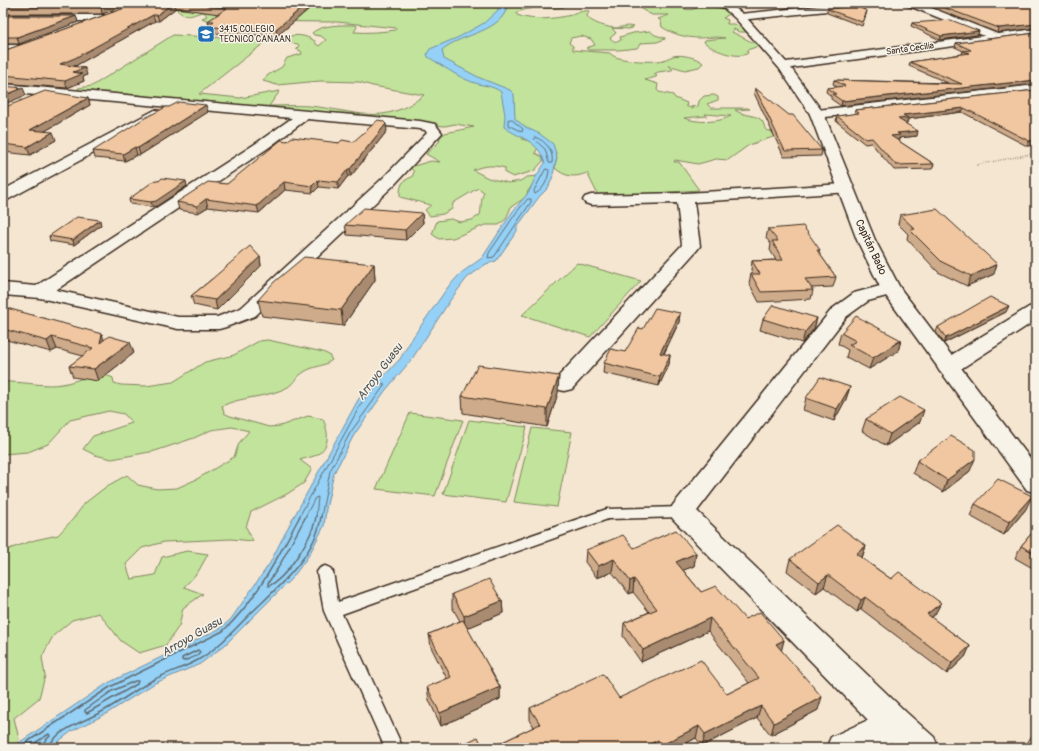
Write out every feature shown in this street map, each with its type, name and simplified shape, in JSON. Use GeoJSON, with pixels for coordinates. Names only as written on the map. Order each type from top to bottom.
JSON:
{"type":"FeatureCollection","features":[{"type":"Feature","properties":{"kind":"street","name":"Capitán Bado"},"geometry":{"type":"LineString","coordinates":[[723,3],[740,17],[783,66],[816,114],[866,240],[891,288],[1036,484]]}},
{"type":"Feature","properties":{"kind":"street"},"geometry":{"type":"LineString","coordinates":[[740,17],[875,3]]}},
{"type":"Feature","properties":{"kind":"street"},"geometry":{"type":"LineString","coordinates":[[910,3],[996,38]]}},
{"type":"Feature","properties":{"kind":"street"},"geometry":{"type":"LineString","coordinates":[[3,18],[107,17],[75,29]]}},
{"type":"Feature","properties":{"kind":"street","name":"Santa Cecilia"},"geometry":{"type":"LineString","coordinates":[[783,66],[1036,32]]}},
{"type":"Feature","properties":{"kind":"street"},"geometry":{"type":"LineString","coordinates":[[3,55],[35,44]]}},
{"type":"Feature","properties":{"kind":"street"},"geometry":{"type":"LineString","coordinates":[[3,48],[22,48]]}},
{"type":"Feature","properties":{"kind":"street"},"geometry":{"type":"LineString","coordinates":[[3,88],[420,125],[430,127],[435,133],[389,181],[248,312],[219,323],[178,323],[40,292],[3,288]]}},
{"type":"Feature","properties":{"kind":"street"},"geometry":{"type":"LineString","coordinates":[[816,114],[1036,90]]}},
{"type":"Feature","properties":{"kind":"street"},"geometry":{"type":"LineString","coordinates":[[25,102],[46,92]]}},
{"type":"Feature","properties":{"kind":"street"},"geometry":{"type":"LineString","coordinates":[[3,196],[173,104]]}},
{"type":"Feature","properties":{"kind":"street"},"geometry":{"type":"LineString","coordinates":[[40,292],[152,217],[264,145],[304,115]]}},
{"type":"Feature","properties":{"kind":"street"},"geometry":{"type":"LineString","coordinates":[[591,200],[685,198],[845,189]]}},
{"type":"Feature","properties":{"kind":"street"},"geometry":{"type":"LineString","coordinates":[[564,384],[692,246],[685,198]]}},
{"type":"Feature","properties":{"kind":"street"},"geometry":{"type":"LineString","coordinates":[[891,288],[861,297],[839,313],[682,512],[895,724],[922,748]]}},
{"type":"Feature","properties":{"kind":"street"},"geometry":{"type":"LineString","coordinates":[[948,367],[1036,311]]}},
{"type":"Feature","properties":{"kind":"street"},"geometry":{"type":"LineString","coordinates":[[843,748],[895,724]]}},
{"type":"Feature","properties":{"kind":"lane"},"geometry":{"type":"LineString","coordinates":[[332,611],[607,514],[682,512]]}},
{"type":"Feature","properties":{"kind":"lane"},"geometry":{"type":"LineString","coordinates":[[326,572],[332,611],[394,748]]}},
{"type":"Feature","properties":{"kind":"path"},"geometry":{"type":"LineString","coordinates":[[976,165],[1036,153]]}},
{"type":"Feature","properties":{"kind":"green space"},"geometry":{"type":"Polygon","coordinates":[[[246,3],[288,3],[314,8],[331,3],[567,3],[564,7],[534,8],[516,13],[517,15],[523,17],[544,19],[565,16],[582,11],[589,11],[587,16],[589,19],[600,25],[616,28],[627,26],[633,27],[629,29],[612,28],[616,33],[610,38],[614,41],[620,41],[620,37],[633,33],[650,31],[665,39],[657,42],[641,43],[637,48],[619,50],[588,50],[586,48],[595,45],[591,39],[581,36],[571,38],[569,43],[573,46],[573,50],[610,53],[618,58],[632,60],[660,61],[680,55],[697,59],[703,63],[699,67],[685,70],[668,65],[673,69],[672,70],[658,72],[654,74],[657,76],[656,77],[645,80],[658,84],[657,90],[659,92],[673,95],[675,98],[687,103],[686,106],[693,109],[691,106],[698,106],[699,101],[704,96],[714,95],[718,97],[718,100],[707,104],[711,108],[750,109],[735,110],[760,119],[766,130],[782,134],[749,145],[728,160],[716,159],[698,164],[675,160],[674,162],[679,162],[699,190],[599,197],[587,173],[578,176],[570,176],[562,173],[555,168],[556,153],[540,144],[535,153],[543,157],[543,161],[534,171],[513,177],[505,173],[505,168],[501,167],[485,166],[473,170],[488,178],[509,183],[520,181],[527,177],[539,176],[528,191],[526,197],[511,207],[506,219],[499,225],[485,225],[453,238],[439,239],[432,234],[437,221],[451,219],[460,222],[472,220],[480,215],[484,192],[478,188],[453,203],[452,209],[443,214],[430,216],[425,210],[431,205],[400,197],[400,189],[405,180],[412,177],[414,172],[410,167],[431,161],[440,162],[426,154],[439,142],[440,137],[445,133],[474,127],[455,124],[445,126],[203,105],[139,95],[80,91],[78,88],[92,86],[173,35],[268,40],[199,94],[240,98],[280,91],[269,106],[309,106],[368,114],[382,114],[395,111],[409,105],[424,95],[359,82],[320,81],[277,85],[263,81],[268,75],[282,67],[287,58],[302,54],[301,51],[296,49],[299,46],[298,44],[284,42],[285,37],[297,35],[308,37],[315,41],[315,43],[319,46],[326,40],[321,36],[314,35],[312,33],[321,28],[339,25],[356,25],[357,27],[354,32],[370,32],[395,30],[397,28],[337,22],[209,21],[202,18],[207,16],[204,12],[188,16],[177,10],[179,7],[216,11],[216,15],[246,3]],[[705,114],[707,116],[684,118],[708,122],[731,116],[705,114]],[[523,135],[522,139],[539,144],[523,135]]]}},
{"type":"Feature","properties":{"kind":"green space"},"geometry":{"type":"Polygon","coordinates":[[[641,3],[683,4],[687,10],[703,6],[722,9],[731,13],[723,18],[728,20],[727,24],[734,24],[748,30],[747,32],[739,32],[734,29],[732,32],[759,46],[747,50],[748,53],[744,55],[732,55],[719,51],[704,42],[705,40],[725,38],[699,38],[670,32],[662,27],[661,21],[658,19],[669,15],[652,15],[641,9],[641,3]]]}},
{"type":"Feature","properties":{"kind":"green space"},"geometry":{"type":"Polygon","coordinates":[[[577,263],[641,281],[590,337],[522,315],[577,263]]]}},
{"type":"Feature","properties":{"kind":"green space"},"geometry":{"type":"Polygon","coordinates":[[[268,340],[323,352],[329,355],[332,360],[304,372],[299,375],[288,387],[280,391],[238,400],[222,406],[224,413],[230,416],[269,427],[280,426],[308,416],[323,419],[327,433],[327,442],[325,446],[316,455],[300,460],[312,469],[304,483],[287,494],[251,512],[246,527],[253,541],[231,539],[164,542],[142,548],[126,564],[131,579],[155,575],[162,557],[187,551],[208,554],[198,572],[184,587],[203,594],[183,608],[179,626],[166,645],[139,653],[121,641],[99,613],[72,620],[53,636],[42,657],[45,676],[39,698],[14,718],[19,739],[15,748],[3,748],[3,551],[35,540],[58,535],[85,503],[107,486],[127,475],[138,485],[157,489],[177,488],[197,479],[234,457],[239,443],[249,431],[232,427],[211,430],[194,438],[155,451],[112,459],[95,455],[83,449],[93,436],[132,423],[124,414],[109,411],[70,420],[48,444],[28,452],[3,454],[3,381],[56,385],[94,375],[100,375],[113,378],[114,383],[121,385],[146,386],[173,382],[205,362],[234,355],[259,341],[268,340]]]}},
{"type":"Feature","properties":{"kind":"green space"},"geometry":{"type":"Polygon","coordinates":[[[410,413],[463,420],[435,496],[376,489],[410,413]]]}},
{"type":"Feature","properties":{"kind":"green space"},"geometry":{"type":"Polygon","coordinates":[[[469,420],[527,427],[506,502],[443,494],[469,420]]]}},
{"type":"Feature","properties":{"kind":"green space"},"geometry":{"type":"Polygon","coordinates":[[[532,428],[572,432],[557,507],[514,502],[532,428]]]}},
{"type":"Feature","properties":{"kind":"water"},"geometry":{"type":"Polygon","coordinates":[[[500,3],[508,3],[505,13],[499,21],[490,27],[450,44],[442,50],[444,59],[480,78],[510,90],[514,94],[515,119],[527,128],[540,134],[553,144],[557,157],[552,179],[548,188],[539,197],[517,227],[517,231],[496,261],[486,264],[467,278],[451,299],[412,359],[385,391],[354,435],[334,473],[324,526],[309,555],[293,577],[225,645],[200,664],[155,683],[106,714],[72,731],[50,748],[11,748],[108,683],[221,628],[231,619],[270,563],[358,400],[369,387],[383,377],[400,359],[413,337],[448,287],[461,273],[482,258],[513,211],[529,192],[535,178],[545,163],[542,155],[533,144],[504,127],[505,115],[501,92],[494,88],[460,77],[428,57],[427,54],[430,49],[459,37],[484,23],[498,10],[500,3]]]}},
{"type":"Feature","properties":{"kind":"building"},"geometry":{"type":"Polygon","coordinates":[[[3,3],[113,3],[101,7],[3,7],[3,3]]]}},
{"type":"Feature","properties":{"kind":"building"},"geometry":{"type":"Polygon","coordinates":[[[139,3],[173,3],[157,15],[153,15],[75,58],[60,64],[85,68],[73,72],[82,74],[65,81],[3,75],[3,51],[139,3]]]}},
{"type":"Feature","properties":{"kind":"building"},"geometry":{"type":"Polygon","coordinates":[[[181,3],[308,3],[276,29],[206,27],[214,21],[208,21],[227,8],[181,3]]]}},
{"type":"Feature","properties":{"kind":"building"},"geometry":{"type":"Polygon","coordinates":[[[932,3],[1029,3],[1036,5],[1036,24],[999,28],[932,3]]]}},
{"type":"Feature","properties":{"kind":"building"},"geometry":{"type":"Polygon","coordinates":[[[856,6],[867,11],[862,22],[827,9],[856,6]]]}},
{"type":"Feature","properties":{"kind":"building"},"geometry":{"type":"Polygon","coordinates":[[[3,16],[76,16],[17,37],[3,37],[3,16]]]}},
{"type":"Feature","properties":{"kind":"building"},"geometry":{"type":"Polygon","coordinates":[[[951,20],[979,31],[941,36],[912,23],[951,20]]]}},
{"type":"Feature","properties":{"kind":"building"},"geometry":{"type":"Polygon","coordinates":[[[1036,33],[1036,80],[842,101],[832,94],[836,94],[827,88],[845,86],[834,80],[962,84],[910,62],[969,53],[963,51],[971,50],[956,43],[1036,33]]]}},
{"type":"Feature","properties":{"kind":"building"},"geometry":{"type":"Polygon","coordinates":[[[3,86],[23,88],[3,96],[3,86]]]}},
{"type":"Feature","properties":{"kind":"building"},"geometry":{"type":"Polygon","coordinates":[[[755,88],[789,115],[793,115],[822,150],[785,151],[755,88]]]}},
{"type":"Feature","properties":{"kind":"building"},"geometry":{"type":"Polygon","coordinates":[[[1036,90],[1036,140],[1029,141],[964,108],[903,115],[908,118],[898,119],[918,131],[897,133],[900,135],[891,136],[934,164],[896,165],[872,138],[866,139],[837,116],[859,113],[855,110],[1036,90]]]}},
{"type":"Feature","properties":{"kind":"building"},"geometry":{"type":"Polygon","coordinates":[[[45,91],[88,98],[30,130],[53,132],[27,147],[3,144],[3,108],[45,91]]]}},
{"type":"Feature","properties":{"kind":"building"},"geometry":{"type":"Polygon","coordinates":[[[179,102],[206,105],[138,148],[135,147],[123,154],[93,151],[143,119],[179,102]]]}},
{"type":"Feature","properties":{"kind":"building"},"geometry":{"type":"Polygon","coordinates":[[[378,120],[383,121],[386,124],[338,182],[318,180],[312,186],[284,182],[257,206],[206,199],[197,206],[177,202],[208,182],[227,184],[281,140],[287,141],[292,137],[339,143],[342,140],[353,142],[378,120]]]}},
{"type":"Feature","properties":{"kind":"building"},"geometry":{"type":"Polygon","coordinates":[[[162,178],[186,181],[156,201],[151,202],[129,199],[155,180],[159,181],[162,178]]]}},
{"type":"Feature","properties":{"kind":"building"},"geometry":{"type":"Polygon","coordinates":[[[364,208],[422,213],[405,230],[345,225],[364,208]]]}},
{"type":"Feature","properties":{"kind":"building"},"geometry":{"type":"Polygon","coordinates":[[[937,209],[997,264],[971,276],[942,262],[910,230],[915,229],[900,215],[937,209]]]}},
{"type":"Feature","properties":{"kind":"building"},"geometry":{"type":"Polygon","coordinates":[[[77,217],[100,220],[73,240],[49,236],[77,217]]]}},
{"type":"Feature","properties":{"kind":"building"},"geometry":{"type":"Polygon","coordinates":[[[803,226],[820,250],[817,250],[836,277],[805,279],[813,290],[761,292],[751,274],[760,274],[752,261],[783,260],[772,241],[778,241],[768,229],[803,226]]]}},
{"type":"Feature","properties":{"kind":"building"},"geometry":{"type":"Polygon","coordinates":[[[250,246],[260,257],[215,300],[191,296],[212,279],[250,246]]]}},
{"type":"Feature","properties":{"kind":"building"},"geometry":{"type":"Polygon","coordinates":[[[304,257],[374,264],[341,310],[258,300],[274,282],[304,257]]]}},
{"type":"Feature","properties":{"kind":"building"},"geometry":{"type":"Polygon","coordinates":[[[990,297],[1009,306],[946,338],[938,327],[990,297]]]}},
{"type":"Feature","properties":{"kind":"building"},"geometry":{"type":"Polygon","coordinates":[[[773,305],[817,318],[805,332],[763,319],[773,305]]]}},
{"type":"Feature","properties":{"kind":"building"},"geometry":{"type":"Polygon","coordinates":[[[3,307],[102,334],[100,343],[109,336],[130,342],[94,369],[69,366],[93,348],[52,337],[47,341],[3,329],[3,307]]]}},
{"type":"Feature","properties":{"kind":"building"},"geometry":{"type":"Polygon","coordinates":[[[655,308],[680,313],[660,353],[670,355],[660,377],[604,363],[611,349],[625,352],[639,328],[643,329],[655,308]]]}},
{"type":"Feature","properties":{"kind":"building"},"geometry":{"type":"Polygon","coordinates":[[[856,316],[901,340],[873,358],[849,345],[856,341],[841,333],[856,316]]]}},
{"type":"Feature","properties":{"kind":"building"},"geometry":{"type":"Polygon","coordinates":[[[478,365],[559,376],[547,409],[462,396],[478,365]]]}},
{"type":"Feature","properties":{"kind":"building"},"geometry":{"type":"Polygon","coordinates":[[[820,377],[850,387],[837,409],[806,398],[820,377]]]}},
{"type":"Feature","properties":{"kind":"building"},"geometry":{"type":"Polygon","coordinates":[[[900,397],[924,410],[890,434],[866,419],[900,397]]]}},
{"type":"Feature","properties":{"kind":"building"},"geometry":{"type":"Polygon","coordinates":[[[951,436],[975,450],[975,459],[947,480],[917,461],[951,436]]]}},
{"type":"Feature","properties":{"kind":"building"},"geometry":{"type":"Polygon","coordinates":[[[998,479],[1032,496],[1009,522],[975,504],[998,479]]]}},
{"type":"Feature","properties":{"kind":"building"},"geometry":{"type":"Polygon","coordinates":[[[837,525],[866,546],[856,554],[891,579],[899,572],[941,603],[927,614],[970,646],[952,663],[865,597],[861,600],[828,575],[819,582],[790,559],[837,525]]]}},
{"type":"Feature","properties":{"kind":"building"},"geometry":{"type":"Polygon","coordinates":[[[1036,528],[1036,554],[1021,546],[1036,528]]]}},
{"type":"Feature","properties":{"kind":"building"},"geometry":{"type":"Polygon","coordinates":[[[676,530],[696,553],[676,562],[701,592],[716,586],[745,619],[760,612],[784,640],[776,644],[822,697],[774,723],[761,706],[705,734],[699,726],[662,745],[658,740],[642,748],[490,748],[540,724],[530,708],[603,674],[619,698],[701,660],[727,694],[759,678],[710,618],[643,650],[624,623],[657,609],[634,579],[630,581],[614,559],[598,566],[586,550],[623,535],[634,548],[676,530]]]}},
{"type":"Feature","properties":{"kind":"building"},"geometry":{"type":"Polygon","coordinates":[[[489,579],[502,601],[464,616],[452,594],[489,579]]]}},
{"type":"Feature","properties":{"kind":"building"},"geometry":{"type":"Polygon","coordinates":[[[463,620],[500,687],[440,713],[427,687],[451,677],[429,634],[463,620]]]}},
{"type":"Feature","properties":{"kind":"building"},"geometry":{"type":"Polygon","coordinates":[[[1036,729],[1036,748],[1024,748],[1036,729]]]}},
{"type":"Feature","properties":{"kind":"building"},"geometry":{"type":"Polygon","coordinates":[[[478,737],[483,748],[455,748],[478,737]]]}},
{"type":"Feature","properties":{"kind":"place","name":"3415 COLEGIO TECNICO CANAAN"},"geometry":{"type":"Point","coordinates":[206,34]}},
{"type":"Feature","properties":{"kind":"water label","name":"Arroyo Guasu"},"geometry":{"type":"Point","coordinates":[380,372]}},
{"type":"Feature","properties":{"kind":"water label","name":"Arroyo Guasu"},"geometry":{"type":"Point","coordinates":[192,637]}}]}
